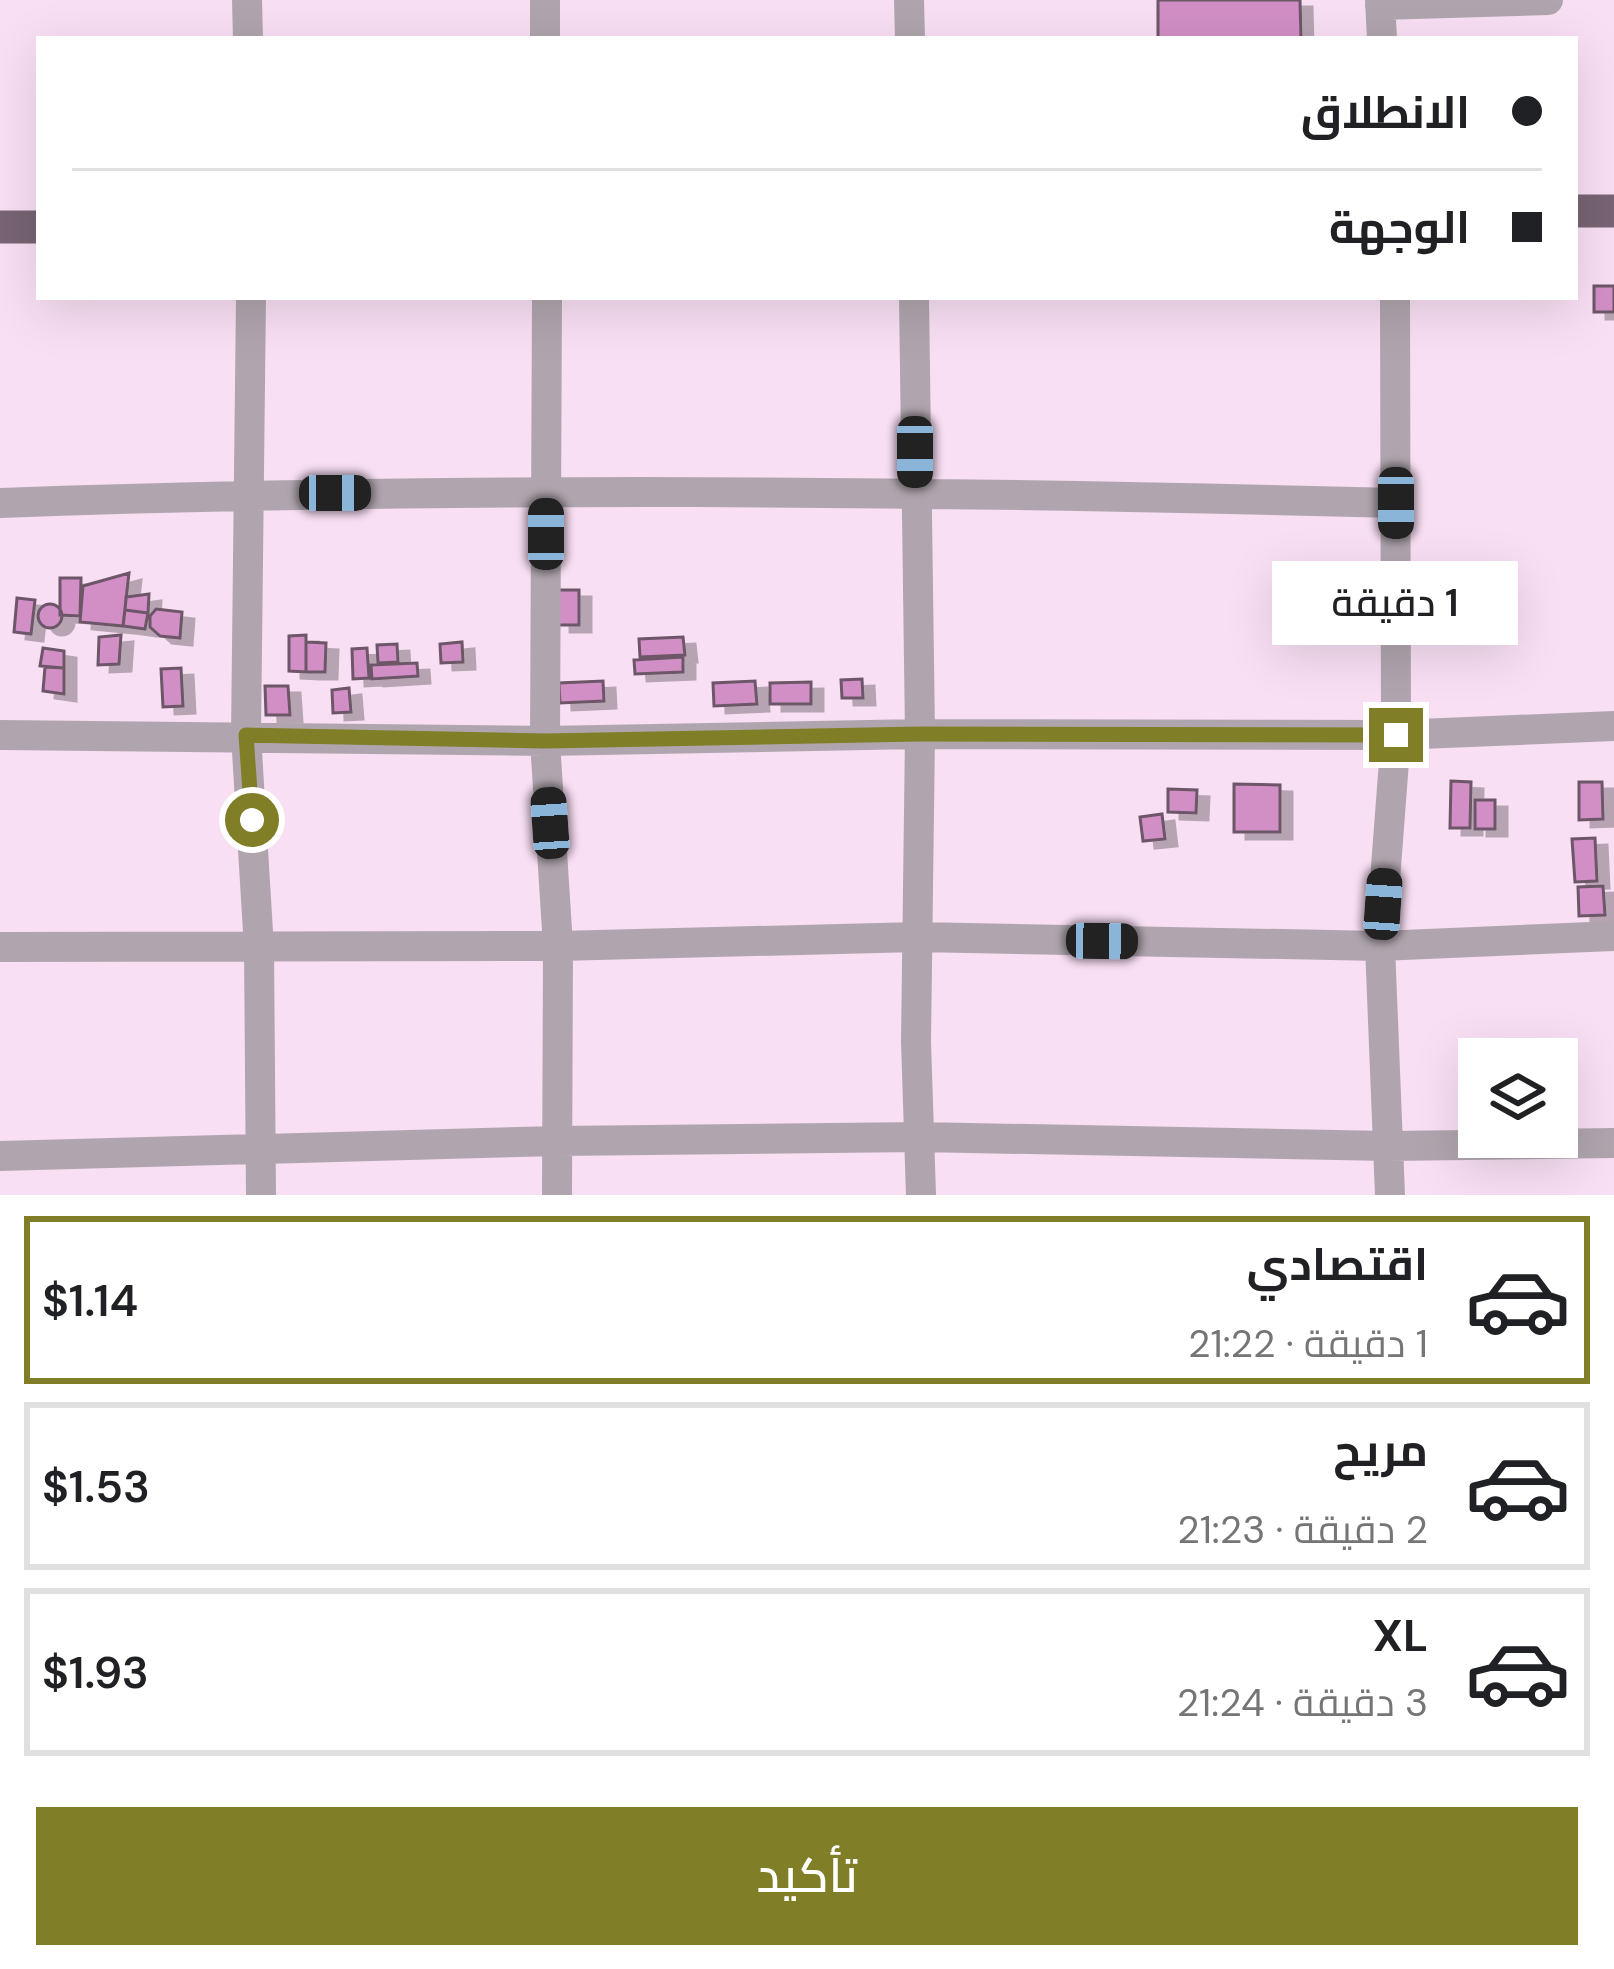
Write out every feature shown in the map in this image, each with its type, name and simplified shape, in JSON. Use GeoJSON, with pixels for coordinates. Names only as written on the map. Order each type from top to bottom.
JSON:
{"type":"FeatureCollection","features":[{"type":"Feature","properties":{"kind":"highway"},"geometry":{"type":"LineString","coordinates":[[1578,211],[1614,211]]}},
{"type":"Feature","properties":{"kind":"highway"},"geometry":{"type":"LineString","coordinates":[[0,227],[36,227]]}},
{"type":"Feature","properties":{"kind":"street"},"geometry":{"type":"LineString","coordinates":[[247,0],[248,36]]}},
{"type":"Feature","properties":{"kind":"street"},"geometry":{"type":"LineString","coordinates":[[545,0],[545,36]]}},
{"type":"Feature","properties":{"kind":"street"},"geometry":{"type":"LineString","coordinates":[[909,0],[910,36]]}},
{"type":"Feature","properties":{"kind":"street"},"geometry":{"type":"LineString","coordinates":[[1382,36],[1379,2],[1548,0]]}},
{"type":"Feature","properties":{"kind":"street"},"geometry":{"type":"LineString","coordinates":[[251,300],[246,735],[260,948],[261,1195]]}},
{"type":"Feature","properties":{"kind":"street"},"geometry":{"type":"LineString","coordinates":[[548,300],[545,741],[558,946],[557,1195]]}},
{"type":"Feature","properties":{"kind":"street"},"geometry":{"type":"LineString","coordinates":[[914,300],[921,1195]]}},
{"type":"Feature","properties":{"kind":"street"},"geometry":{"type":"LineString","coordinates":[[1390,1195],[1380,946],[1396,735],[1395,300]]}},
{"type":"Feature","properties":{"kind":"street"},"geometry":{"type":"LineString","coordinates":[[0,502],[251,494],[915,491],[1396,503]]}},
{"type":"Feature","properties":{"kind":"street"},"geometry":{"type":"LineString","coordinates":[[0,735],[545,741],[920,734],[1396,735],[1614,726]]}},
{"type":"Feature","properties":{"kind":"street"},"geometry":{"type":"LineString","coordinates":[[0,947],[558,946],[917,937],[1380,946],[1614,936]]}},
{"type":"Feature","properties":{"kind":"street"},"geometry":{"type":"LineString","coordinates":[[0,1156],[920,1137],[1389,1146],[1614,1143]]}},
{"type":"Feature","properties":{"kind":"building"},"geometry":{"type":"Polygon","coordinates":[[[1158,0],[1300,0],[1301,36],[1158,36],[1158,0]]]}},
{"type":"Feature","properties":{"kind":"building"},"geometry":{"type":"Polygon","coordinates":[[[1594,286],[1614,286],[1614,312],[1594,312],[1594,286]]]}},
{"type":"Feature","properties":{"kind":"building"},"geometry":{"type":"Polygon","coordinates":[[[129,573],[123,626],[80,622],[83,586],[129,573]]]}},
{"type":"Feature","properties":{"kind":"building"},"geometry":{"type":"Polygon","coordinates":[[[60,578],[81,578],[80,616],[60,615],[60,578]]]}},
{"type":"Feature","properties":{"kind":"building"},"geometry":{"type":"Polygon","coordinates":[[[558,590],[579,590],[579,625],[558,625],[558,590]]]}},
{"type":"Feature","properties":{"kind":"building"},"geometry":{"type":"Polygon","coordinates":[[[149,594],[148,613],[125,610],[126,597],[149,594]]]}},
{"type":"Feature","properties":{"kind":"building"},"geometry":{"type":"Polygon","coordinates":[[[17,598],[35,600],[31,634],[14,632],[17,598]]]}},
{"type":"Feature","properties":{"kind":"building"},"geometry":{"type":"Polygon","coordinates":[[[50,604],[59,607],[59,625],[50,628],[41,625],[38,616],[41,607],[50,604]]]}},
{"type":"Feature","properties":{"kind":"building"},"geometry":{"type":"Polygon","coordinates":[[[156,609],[182,612],[180,638],[160,636],[150,627],[156,609]]]}},
{"type":"Feature","properties":{"kind":"building"},"geometry":{"type":"Polygon","coordinates":[[[125,610],[148,613],[145,629],[123,626],[125,610]]]}},
{"type":"Feature","properties":{"kind":"building"},"geometry":{"type":"Polygon","coordinates":[[[121,635],[119,664],[98,665],[99,637],[121,635]]]}},
{"type":"Feature","properties":{"kind":"building"},"geometry":{"type":"Polygon","coordinates":[[[306,635],[306,672],[289,671],[289,636],[306,635]]]}},
{"type":"Feature","properties":{"kind":"building"},"geometry":{"type":"Polygon","coordinates":[[[683,637],[685,655],[640,657],[639,639],[683,637]]]}},
{"type":"Feature","properties":{"kind":"building"},"geometry":{"type":"Polygon","coordinates":[[[306,642],[326,643],[325,672],[306,672],[306,642]]]}},
{"type":"Feature","properties":{"kind":"building"},"geometry":{"type":"Polygon","coordinates":[[[462,642],[463,662],[441,663],[440,644],[462,642]]]}},
{"type":"Feature","properties":{"kind":"building"},"geometry":{"type":"Polygon","coordinates":[[[397,644],[398,662],[378,663],[377,645],[397,644]]]}},
{"type":"Feature","properties":{"kind":"building"},"geometry":{"type":"Polygon","coordinates":[[[43,648],[64,651],[64,668],[40,666],[43,648]]]}},
{"type":"Feature","properties":{"kind":"building"},"geometry":{"type":"Polygon","coordinates":[[[367,648],[369,678],[353,679],[352,649],[367,648]]]}},
{"type":"Feature","properties":{"kind":"building"},"geometry":{"type":"Polygon","coordinates":[[[683,657],[683,672],[635,674],[634,660],[683,657]]]}},
{"type":"Feature","properties":{"kind":"building"},"geometry":{"type":"Polygon","coordinates":[[[417,663],[418,676],[372,679],[371,665],[417,663]]]}},
{"type":"Feature","properties":{"kind":"building"},"geometry":{"type":"Polygon","coordinates":[[[45,667],[64,668],[64,694],[43,691],[45,667]]]}},
{"type":"Feature","properties":{"kind":"building"},"geometry":{"type":"Polygon","coordinates":[[[181,668],[183,706],[163,707],[161,669],[181,668]]]}},
{"type":"Feature","properties":{"kind":"building"},"geometry":{"type":"Polygon","coordinates":[[[862,679],[863,698],[842,698],[841,680],[862,679]]]}},
{"type":"Feature","properties":{"kind":"building"},"geometry":{"type":"Polygon","coordinates":[[[603,681],[604,701],[560,703],[559,683],[603,681]]]}},
{"type":"Feature","properties":{"kind":"building"},"geometry":{"type":"Polygon","coordinates":[[[755,681],[757,704],[714,706],[713,683],[755,681]]]}},
{"type":"Feature","properties":{"kind":"building"},"geometry":{"type":"Polygon","coordinates":[[[811,682],[811,704],[770,704],[770,683],[811,682]]]}},
{"type":"Feature","properties":{"kind":"building"},"geometry":{"type":"Polygon","coordinates":[[[265,686],[288,686],[290,715],[266,715],[265,686]]]}},
{"type":"Feature","properties":{"kind":"building"},"geometry":{"type":"Polygon","coordinates":[[[349,688],[351,712],[333,713],[332,690],[349,688]]]}},
{"type":"Feature","properties":{"kind":"building"},"geometry":{"type":"Polygon","coordinates":[[[1451,781],[1471,782],[1470,828],[1450,828],[1451,781]]]}},
{"type":"Feature","properties":{"kind":"building"},"geometry":{"type":"Polygon","coordinates":[[[1579,782],[1602,782],[1603,819],[1579,820],[1579,782]]]}},
{"type":"Feature","properties":{"kind":"building"},"geometry":{"type":"Polygon","coordinates":[[[1234,784],[1280,785],[1280,832],[1234,832],[1234,784]]]}},
{"type":"Feature","properties":{"kind":"building"},"geometry":{"type":"Polygon","coordinates":[[[1168,789],[1197,790],[1196,813],[1168,812],[1168,789]]]}},
{"type":"Feature","properties":{"kind":"building"},"geometry":{"type":"Polygon","coordinates":[[[1475,800],[1495,800],[1495,829],[1475,829],[1475,800]]]}},
{"type":"Feature","properties":{"kind":"building"},"geometry":{"type":"Polygon","coordinates":[[[1162,814],[1165,839],[1143,841],[1140,817],[1162,814]]]}},
{"type":"Feature","properties":{"kind":"building"},"geometry":{"type":"Polygon","coordinates":[[[1595,838],[1597,881],[1575,882],[1572,839],[1595,838]]]}},
{"type":"Feature","properties":{"kind":"building"},"geometry":{"type":"Polygon","coordinates":[[[1603,886],[1605,915],[1579,916],[1578,887],[1603,886]]]}},
{"type":"Feature","properties":{"kind":"route"},"geometry":{"type":"LineString","coordinates":[[252,820],[246,735],[545,741],[920,734],[1396,735]]}}]}
